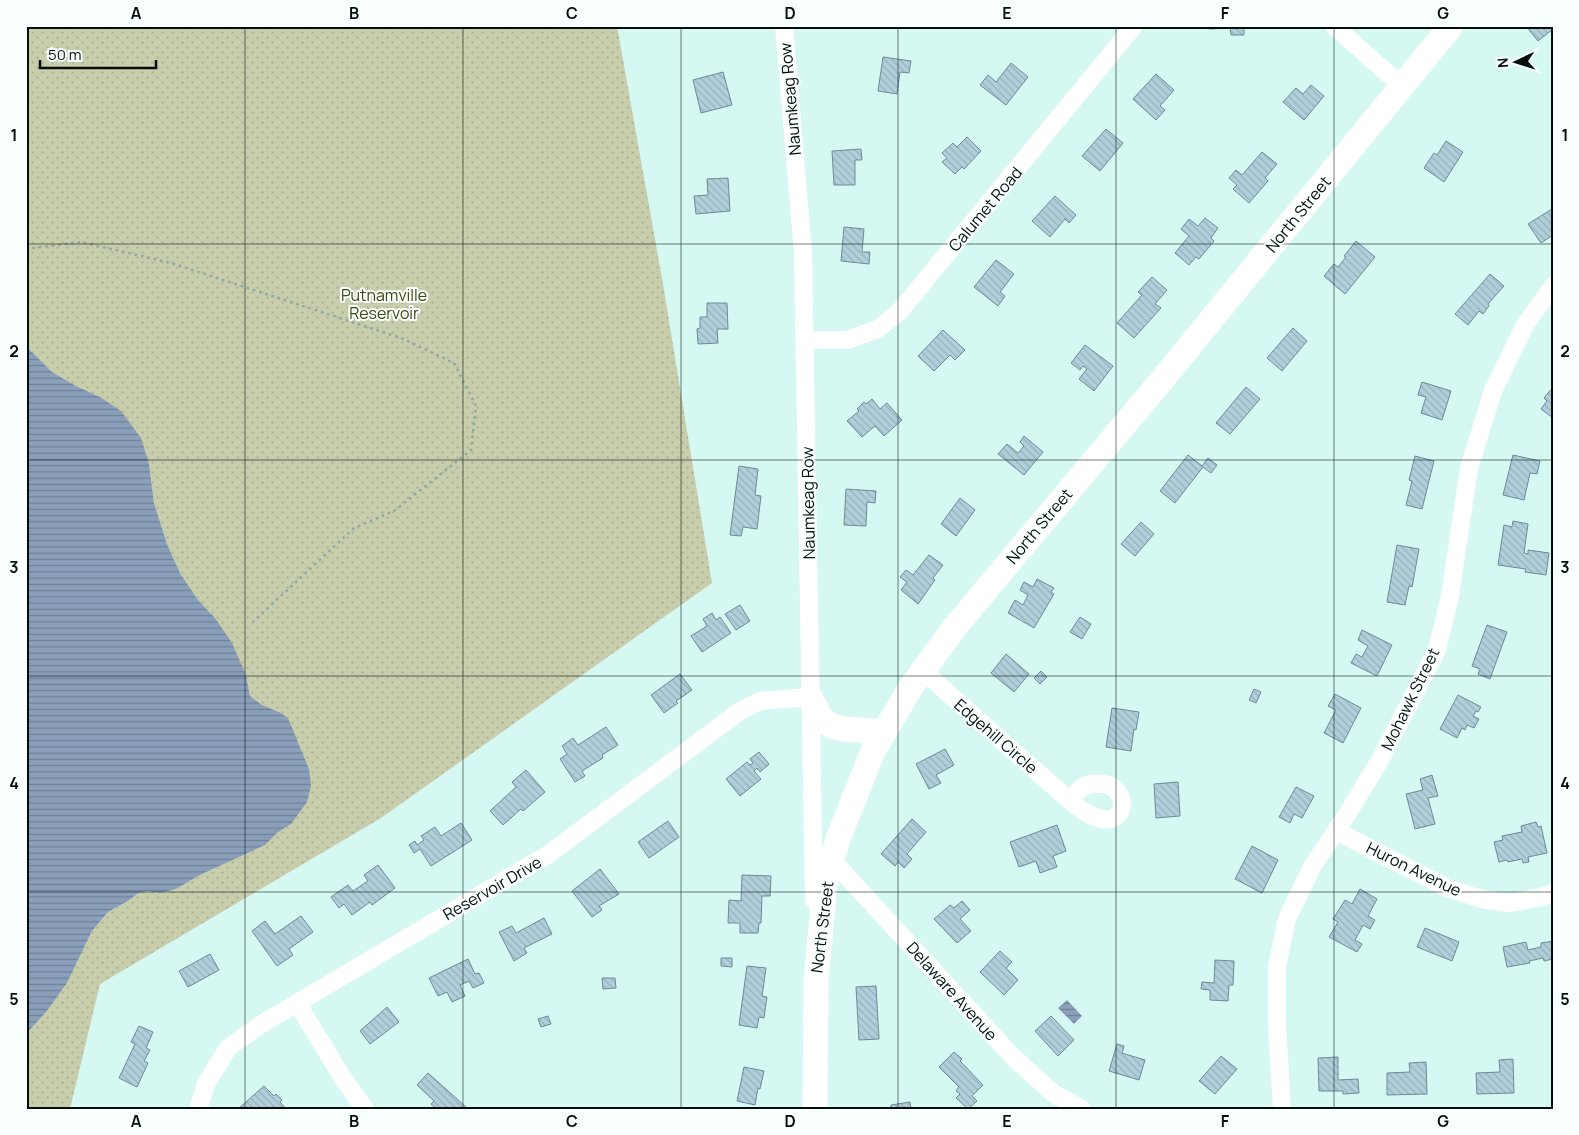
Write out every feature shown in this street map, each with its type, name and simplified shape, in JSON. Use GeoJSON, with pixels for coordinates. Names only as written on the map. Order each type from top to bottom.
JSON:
{"type":"FeatureCollection","features":[{"type":"Feature","properties":{"kind":"street","name":"Naumkeag Row"},"geometry":{"type":"LineString","coordinates":[[784,26],[803,252],[806,340],[810,697],[816,981]]}},
{"type":"Feature","properties":{"kind":"street","name":"Calumet Road"},"geometry":{"type":"LineString","coordinates":[[806,340],[847,340],[878,329],[900,311],[1134,26]]}},
{"type":"Feature","properties":{"kind":"street"},"geometry":{"type":"LineString","coordinates":[[1334,26],[1402,86]]}},
{"type":"Feature","properties":{"kind":"street","name":"North Street"},"geometry":{"type":"LineString","coordinates":[[815,1109],[816,981],[825,884],[838,839],[872,751],[923,671],[955,627],[1166,375],[1451,26]]}},
{"type":"Feature","properties":{"kind":"street","name":"Mohawk Street"},"geometry":{"type":"LineString","coordinates":[[1282,1109],[1277,966],[1287,919],[1312,867],[1380,760],[1437,650],[1450,596],[1469,468],[1493,391],[1525,325],[1553,286]]}},
{"type":"Feature","properties":{"kind":"street","name":"Edgehill Circle"},"geometry":{"type":"LineString","coordinates":[[923,671],[1069,800]]}},
{"type":"Feature","properties":{"kind":"street"},"geometry":{"type":"LineString","coordinates":[[810,697],[823,720],[832,726],[852,730],[885,731]]}},
{"type":"Feature","properties":{"kind":"street","name":"Reservoir Drive"},"geometry":{"type":"LineString","coordinates":[[198,1109],[206,1084],[228,1048],[260,1025],[549,854],[740,712],[760,702],[810,697]]}},
{"type":"Feature","properties":{"kind":"street","name":"Huron Avenue"},"geometry":{"type":"LineString","coordinates":[[1336,831],[1447,888],[1482,899],[1510,903],[1553,893]]}},
{"type":"Feature","properties":{"kind":"street","name":"Delaware Avenue"},"geometry":{"type":"LineString","coordinates":[[832,860],[1013,1057],[1054,1094],[1082,1109]]}},
{"type":"Feature","properties":{"kind":"street"},"geometry":{"type":"LineString","coordinates":[[297,1003],[344,1080],[365,1109]]}},
{"type":"Feature","properties":{"kind":"path"},"geometry":{"type":"LineString","coordinates":[[26,249],[81,242],[171,263],[401,338],[454,362],[476,406],[471,450],[394,512],[354,528],[253,622]]}},
{"type":"Feature","properties":{"kind":"green space","name":"Putnamville Reservoir"},"geometry":{"type":"Polygon","coordinates":[[[26,26],[617,26],[663,284],[712,583],[381,818],[100,984],[70,1109],[26,1109],[26,1034],[47,1011],[67,983],[92,931],[108,912],[137,894],[147,891],[160,893],[176,889],[200,875],[265,845],[277,833],[291,824],[309,769],[298,744],[279,712],[262,705],[250,696],[246,675],[215,618],[198,600],[180,573],[167,544],[154,503],[149,464],[100,397],[52,372],[26,346],[26,26]]]}},
{"type":"Feature","properties":{"kind":"water"},"geometry":{"type":"Polygon","coordinates":[[[26,346],[52,372],[100,397],[121,411],[141,438],[149,464],[154,503],[167,544],[180,573],[198,600],[215,618],[232,643],[246,675],[250,696],[262,705],[288,718],[309,769],[311,786],[307,802],[291,824],[277,833],[265,845],[200,875],[176,889],[160,893],[147,891],[137,894],[108,912],[92,931],[67,983],[47,1011],[26,1034],[26,346]]]}},
{"type":"Feature","properties":{"kind":"water"},"geometry":{"type":"Polygon","coordinates":[[[1067,1000],[1082,1016],[1074,1024],[1058,1008],[1067,1000]]]}},
{"type":"Feature","properties":{"kind":"building"},"geometry":{"type":"Polygon","coordinates":[[[1209,26],[1244,26],[1244,35],[1231,35],[1230,28],[1209,29],[1209,26]]]}},
{"type":"Feature","properties":{"kind":"building"},"geometry":{"type":"Polygon","coordinates":[[[1526,26],[1553,26],[1553,29],[1538,41],[1526,26]]]}},
{"type":"Feature","properties":{"kind":"building"},"geometry":{"type":"Polygon","coordinates":[[[883,57],[911,61],[909,73],[900,72],[897,94],[878,91],[883,57]]]}},
{"type":"Feature","properties":{"kind":"building"},"geometry":{"type":"Polygon","coordinates":[[[1011,63],[1028,77],[1006,105],[980,85],[988,75],[996,82],[1011,63]]]}},
{"type":"Feature","properties":{"kind":"building"},"geometry":{"type":"Polygon","coordinates":[[[723,72],[732,105],[701,113],[693,80],[723,72]]]}},
{"type":"Feature","properties":{"kind":"building"},"geometry":{"type":"Polygon","coordinates":[[[1156,74],[1174,90],[1160,106],[1165,110],[1156,120],[1133,99],[1156,74]]]}},
{"type":"Feature","properties":{"kind":"building"},"geometry":{"type":"Polygon","coordinates":[[[1311,85],[1324,96],[1304,120],[1283,102],[1296,88],[1303,94],[1311,85]]]}},
{"type":"Feature","properties":{"kind":"building"},"geometry":{"type":"Polygon","coordinates":[[[1106,129],[1123,143],[1100,171],[1082,156],[1106,129]]]}},
{"type":"Feature","properties":{"kind":"building"},"geometry":{"type":"Polygon","coordinates":[[[967,137],[981,151],[964,169],[962,167],[955,174],[942,162],[947,158],[942,153],[953,143],[957,147],[967,137]]]}},
{"type":"Feature","properties":{"kind":"building"},"geometry":{"type":"Polygon","coordinates":[[[1446,141],[1463,152],[1444,182],[1424,168],[1434,153],[1437,155],[1446,141]]]}},
{"type":"Feature","properties":{"kind":"building"},"geometry":{"type":"Polygon","coordinates":[[[861,149],[862,160],[855,160],[855,185],[834,185],[832,151],[861,149]]]}},
{"type":"Feature","properties":{"kind":"building"},"geometry":{"type":"Polygon","coordinates":[[[1262,152],[1277,164],[1265,178],[1268,181],[1249,203],[1233,189],[1237,185],[1229,178],[1236,170],[1242,175],[1262,152]]]}},
{"type":"Feature","properties":{"kind":"building"},"geometry":{"type":"Polygon","coordinates":[[[728,178],[730,211],[696,214],[694,196],[708,195],[707,179],[728,178]]]}},
{"type":"Feature","properties":{"kind":"building"},"geometry":{"type":"Polygon","coordinates":[[[1055,196],[1076,215],[1069,223],[1065,219],[1050,237],[1032,221],[1055,196]]]}},
{"type":"Feature","properties":{"kind":"building"},"geometry":{"type":"Polygon","coordinates":[[[1552,209],[1553,235],[1541,243],[1528,224],[1552,209]]]}},
{"type":"Feature","properties":{"kind":"building"},"geometry":{"type":"Polygon","coordinates":[[[1205,218],[1218,228],[1211,238],[1214,241],[1199,259],[1196,257],[1189,265],[1175,253],[1189,236],[1181,229],[1189,219],[1198,226],[1205,218]]]}},
{"type":"Feature","properties":{"kind":"building"},"geometry":{"type":"Polygon","coordinates":[[[844,227],[864,229],[862,252],[870,252],[869,264],[841,261],[844,227]]]}},
{"type":"Feature","properties":{"kind":"building"},"geometry":{"type":"Polygon","coordinates":[[[1356,241],[1375,257],[1345,294],[1324,276],[1334,264],[1338,267],[1356,241]]]}},
{"type":"Feature","properties":{"kind":"building"},"geometry":{"type":"Polygon","coordinates":[[[996,260],[1014,274],[1000,292],[1005,296],[998,306],[974,287],[996,260]]]}},
{"type":"Feature","properties":{"kind":"building"},"geometry":{"type":"Polygon","coordinates":[[[1490,274],[1504,286],[1488,304],[1489,306],[1483,314],[1479,311],[1468,325],[1455,314],[1490,274]]]}},
{"type":"Feature","properties":{"kind":"building"},"geometry":{"type":"Polygon","coordinates":[[[1152,277],[1167,290],[1155,304],[1161,308],[1134,338],[1117,323],[1142,295],[1138,292],[1152,277]]]}},
{"type":"Feature","properties":{"kind":"building"},"geometry":{"type":"Polygon","coordinates":[[[707,303],[727,303],[728,329],[717,329],[718,343],[698,344],[697,329],[700,328],[700,317],[707,317],[707,303]]]}},
{"type":"Feature","properties":{"kind":"building"},"geometry":{"type":"Polygon","coordinates":[[[1293,328],[1307,341],[1282,371],[1267,358],[1293,328]]]}},
{"type":"Feature","properties":{"kind":"building"},"geometry":{"type":"Polygon","coordinates":[[[943,330],[965,350],[955,360],[950,355],[934,371],[918,356],[943,330]]]}},
{"type":"Feature","properties":{"kind":"building"},"geometry":{"type":"Polygon","coordinates":[[[1085,345],[1113,366],[1094,391],[1079,379],[1087,369],[1083,366],[1080,370],[1071,363],[1085,345]]]}},
{"type":"Feature","properties":{"kind":"building"},"geometry":{"type":"Polygon","coordinates":[[[1422,382],[1451,391],[1442,420],[1421,413],[1426,397],[1418,395],[1422,382]]]}},
{"type":"Feature","properties":{"kind":"building"},"geometry":{"type":"Polygon","coordinates":[[[1246,387],[1260,399],[1230,434],[1216,423],[1246,387]]]}},
{"type":"Feature","properties":{"kind":"building"},"geometry":{"type":"Polygon","coordinates":[[[1553,387],[1553,418],[1541,409],[1547,401],[1544,398],[1553,387]]]}},
{"type":"Feature","properties":{"kind":"building"},"geometry":{"type":"Polygon","coordinates":[[[872,399],[880,409],[887,403],[902,420],[884,436],[875,426],[862,437],[847,421],[859,411],[857,409],[864,402],[866,404],[872,399]]]}},
{"type":"Feature","properties":{"kind":"building"},"geometry":{"type":"Polygon","coordinates":[[[1024,436],[1043,452],[1024,475],[998,454],[1007,444],[1018,453],[1024,446],[1020,442],[1024,436]]]}},
{"type":"Feature","properties":{"kind":"building"},"geometry":{"type":"Polygon","coordinates":[[[1188,455],[1202,466],[1208,458],[1217,465],[1211,473],[1203,467],[1175,503],[1160,491],[1188,455]]]}},
{"type":"Feature","properties":{"kind":"building"},"geometry":{"type":"Polygon","coordinates":[[[1513,455],[1540,461],[1537,474],[1530,473],[1524,500],[1503,495],[1513,455]]]}},
{"type":"Feature","properties":{"kind":"building"},"geometry":{"type":"Polygon","coordinates":[[[1415,456],[1434,461],[1422,509],[1406,505],[1412,481],[1409,480],[1415,456]]]}},
{"type":"Feature","properties":{"kind":"building"},"geometry":{"type":"Polygon","coordinates":[[[739,466],[758,469],[755,495],[761,496],[757,529],[743,527],[741,536],[730,535],[739,466]]]}},
{"type":"Feature","properties":{"kind":"building"},"geometry":{"type":"Polygon","coordinates":[[[846,489],[876,491],[875,503],[867,502],[866,526],[844,525],[846,489]]]}},
{"type":"Feature","properties":{"kind":"building"},"geometry":{"type":"Polygon","coordinates":[[[960,498],[975,510],[956,536],[941,524],[960,498]]]}},
{"type":"Feature","properties":{"kind":"building"},"geometry":{"type":"Polygon","coordinates":[[[1513,521],[1528,524],[1524,553],[1528,554],[1528,550],[1549,553],[1546,575],[1525,572],[1526,569],[1498,565],[1504,525],[1512,527],[1513,521]]]}},
{"type":"Feature","properties":{"kind":"building"},"geometry":{"type":"Polygon","coordinates":[[[1141,522],[1154,534],[1135,556],[1121,544],[1141,522]]]}},
{"type":"Feature","properties":{"kind":"building"},"geometry":{"type":"Polygon","coordinates":[[[1397,545],[1419,549],[1412,587],[1409,586],[1405,605],[1387,602],[1397,545]]]}},
{"type":"Feature","properties":{"kind":"building"},"geometry":{"type":"Polygon","coordinates":[[[929,555],[943,565],[918,604],[901,590],[907,582],[900,577],[906,570],[913,575],[929,555]]]}},
{"type":"Feature","properties":{"kind":"building"},"geometry":{"type":"Polygon","coordinates":[[[1037,579],[1054,588],[1051,592],[1054,594],[1034,628],[1008,613],[1015,600],[1023,605],[1028,595],[1020,590],[1024,582],[1033,587],[1037,579]]]}},
{"type":"Feature","properties":{"kind":"building"},"geometry":{"type":"Polygon","coordinates":[[[740,605],[750,621],[736,630],[725,614],[740,605]]]}},
{"type":"Feature","properties":{"kind":"building"},"geometry":{"type":"Polygon","coordinates":[[[712,613],[716,620],[720,617],[731,633],[702,652],[691,636],[707,626],[703,619],[712,613]]]}},
{"type":"Feature","properties":{"kind":"building"},"geometry":{"type":"Polygon","coordinates":[[[1080,617],[1091,624],[1082,639],[1070,632],[1080,617]]]}},
{"type":"Feature","properties":{"kind":"building"},"geometry":{"type":"Polygon","coordinates":[[[1487,625],[1507,632],[1490,679],[1478,674],[1480,669],[1472,666],[1487,625]]]}},
{"type":"Feature","properties":{"kind":"building"},"geometry":{"type":"Polygon","coordinates":[[[1362,630],[1392,645],[1377,676],[1351,663],[1356,654],[1362,657],[1368,646],[1358,640],[1362,630]]]}},
{"type":"Feature","properties":{"kind":"building"},"geometry":{"type":"Polygon","coordinates":[[[1006,654],[1029,674],[1014,692],[991,673],[1006,654]]]}},
{"type":"Feature","properties":{"kind":"building"},"geometry":{"type":"Polygon","coordinates":[[[1041,671],[1047,677],[1040,684],[1034,678],[1041,671]]]}},
{"type":"Feature","properties":{"kind":"building"},"geometry":{"type":"Polygon","coordinates":[[[680,674],[692,690],[676,701],[678,703],[664,713],[651,695],[680,674]]]}},
{"type":"Feature","properties":{"kind":"building"},"geometry":{"type":"Polygon","coordinates":[[[1254,689],[1261,692],[1256,703],[1249,700],[1254,689]]]}},
{"type":"Feature","properties":{"kind":"building"},"geometry":{"type":"Polygon","coordinates":[[[1335,694],[1361,708],[1343,743],[1324,733],[1336,710],[1328,706],[1335,694]]]}},
{"type":"Feature","properties":{"kind":"building"},"geometry":{"type":"Polygon","coordinates":[[[1458,695],[1481,707],[1473,716],[1479,719],[1474,728],[1467,725],[1465,730],[1462,728],[1457,738],[1440,729],[1458,695]]]}},
{"type":"Feature","properties":{"kind":"building"},"geometry":{"type":"Polygon","coordinates":[[[1112,708],[1139,712],[1131,751],[1106,747],[1112,708]]]}},
{"type":"Feature","properties":{"kind":"building"},"geometry":{"type":"Polygon","coordinates":[[[606,727],[618,745],[602,755],[603,758],[582,771],[585,776],[575,782],[560,759],[567,754],[562,746],[573,738],[578,745],[606,727]]]}},
{"type":"Feature","properties":{"kind":"building"},"geometry":{"type":"Polygon","coordinates":[[[945,749],[954,765],[936,775],[941,783],[929,789],[916,764],[945,749]]]}},
{"type":"Feature","properties":{"kind":"building"},"geometry":{"type":"Polygon","coordinates":[[[759,752],[769,764],[760,772],[757,768],[754,771],[761,779],[740,796],[726,779],[747,762],[750,765],[753,763],[750,759],[759,752]]]}},
{"type":"Feature","properties":{"kind":"building"},"geometry":{"type":"Polygon","coordinates":[[[526,770],[545,792],[503,825],[490,811],[516,787],[512,782],[526,770]]]}},
{"type":"Feature","properties":{"kind":"building"},"geometry":{"type":"Polygon","coordinates":[[[1432,775],[1438,796],[1428,798],[1435,824],[1415,829],[1406,794],[1423,790],[1420,779],[1432,775]]]}},
{"type":"Feature","properties":{"kind":"building"},"geometry":{"type":"Polygon","coordinates":[[[1178,782],[1180,816],[1156,818],[1154,784],[1178,782]]]}},
{"type":"Feature","properties":{"kind":"building"},"geometry":{"type":"Polygon","coordinates":[[[1296,787],[1314,796],[1302,818],[1294,814],[1290,823],[1279,817],[1296,787]]]}},
{"type":"Feature","properties":{"kind":"building"},"geometry":{"type":"Polygon","coordinates":[[[912,819],[926,832],[907,854],[912,859],[904,868],[898,862],[895,866],[881,854],[912,819]]]}},
{"type":"Feature","properties":{"kind":"building"},"geometry":{"type":"Polygon","coordinates":[[[668,821],[679,837],[649,858],[638,842],[668,821]]]}},
{"type":"Feature","properties":{"kind":"building"},"geometry":{"type":"Polygon","coordinates":[[[1536,822],[1538,827],[1541,826],[1547,853],[1528,857],[1529,862],[1523,863],[1522,859],[1499,862],[1494,842],[1503,840],[1502,836],[1522,832],[1521,826],[1536,822]]]}},
{"type":"Feature","properties":{"kind":"building"},"geometry":{"type":"Polygon","coordinates":[[[461,823],[472,840],[431,866],[420,849],[414,853],[409,845],[415,841],[417,845],[424,840],[421,836],[435,827],[441,836],[461,823]]]}},
{"type":"Feature","properties":{"kind":"building"},"geometry":{"type":"Polygon","coordinates":[[[1057,825],[1066,851],[1053,856],[1057,867],[1040,873],[1036,861],[1019,867],[1010,842],[1057,825]]]}},
{"type":"Feature","properties":{"kind":"building"},"geometry":{"type":"Polygon","coordinates":[[[1252,846],[1278,860],[1262,893],[1235,879],[1252,846]]]}},
{"type":"Feature","properties":{"kind":"building"},"geometry":{"type":"Polygon","coordinates":[[[378,865],[395,888],[372,905],[370,902],[352,915],[344,904],[339,908],[331,897],[348,885],[353,891],[368,881],[364,875],[378,865]]]}},
{"type":"Feature","properties":{"kind":"building"},"geometry":{"type":"Polygon","coordinates":[[[600,869],[619,894],[599,906],[602,910],[592,917],[572,891],[600,869]]]}},
{"type":"Feature","properties":{"kind":"building"},"geometry":{"type":"Polygon","coordinates":[[[742,875],[771,876],[770,896],[762,896],[761,923],[759,923],[758,933],[740,933],[740,923],[728,923],[729,900],[741,901],[742,875]]]}},
{"type":"Feature","properties":{"kind":"building"},"geometry":{"type":"Polygon","coordinates":[[[1360,889],[1377,899],[1368,916],[1375,920],[1370,929],[1363,925],[1355,940],[1362,944],[1357,952],[1329,937],[1338,922],[1333,919],[1345,900],[1352,904],[1360,889]]]}},
{"type":"Feature","properties":{"kind":"building"},"geometry":{"type":"Polygon","coordinates":[[[962,901],[970,910],[960,919],[971,931],[957,943],[934,919],[950,905],[954,908],[962,901]]]}},
{"type":"Feature","properties":{"kind":"building"},"geometry":{"type":"Polygon","coordinates":[[[301,916],[313,932],[289,949],[293,955],[277,966],[252,931],[265,921],[275,934],[301,916]]]}},
{"type":"Feature","properties":{"kind":"building"},"geometry":{"type":"Polygon","coordinates":[[[544,918],[552,934],[524,948],[527,953],[514,961],[499,932],[512,926],[516,933],[544,918]]]}},
{"type":"Feature","properties":{"kind":"building"},"geometry":{"type":"Polygon","coordinates":[[[1425,928],[1459,942],[1452,961],[1417,947],[1425,928]]]}},
{"type":"Feature","properties":{"kind":"building"},"geometry":{"type":"Polygon","coordinates":[[[1553,941],[1553,959],[1544,961],[1543,958],[1529,961],[1530,963],[1507,967],[1503,947],[1526,942],[1528,950],[1541,947],[1541,943],[1553,941]]]}},
{"type":"Feature","properties":{"kind":"building"},"geometry":{"type":"Polygon","coordinates":[[[1000,951],[1012,962],[1006,968],[1018,980],[1004,995],[980,972],[1000,951]]]}},
{"type":"Feature","properties":{"kind":"building"},"geometry":{"type":"Polygon","coordinates":[[[210,954],[219,970],[188,987],[179,971],[210,954]]]}},
{"type":"Feature","properties":{"kind":"building"},"geometry":{"type":"Polygon","coordinates":[[[721,958],[732,958],[732,967],[721,966],[721,958]]]}},
{"type":"Feature","properties":{"kind":"building"},"geometry":{"type":"Polygon","coordinates":[[[468,959],[475,974],[479,973],[484,983],[473,988],[469,981],[460,985],[465,996],[452,1002],[447,992],[438,996],[429,978],[468,959]]]}},
{"type":"Feature","properties":{"kind":"building"},"geometry":{"type":"Polygon","coordinates":[[[1215,960],[1234,961],[1233,985],[1229,985],[1228,1001],[1210,1000],[1210,990],[1201,989],[1202,982],[1214,983],[1215,960]]]}},
{"type":"Feature","properties":{"kind":"building"},"geometry":{"type":"Polygon","coordinates":[[[747,966],[766,968],[762,996],[767,997],[764,1018],[759,1017],[757,1028],[739,1025],[747,966]]]}},
{"type":"Feature","properties":{"kind":"building"},"geometry":{"type":"Polygon","coordinates":[[[602,978],[615,978],[616,988],[603,989],[602,978]]]}},
{"type":"Feature","properties":{"kind":"building"},"geometry":{"type":"Polygon","coordinates":[[[876,986],[879,1039],[859,1040],[856,987],[876,986]]]}},
{"type":"Feature","properties":{"kind":"building"},"geometry":{"type":"Polygon","coordinates":[[[387,1007],[399,1022],[370,1044],[360,1031],[387,1007]]]}},
{"type":"Feature","properties":{"kind":"building"},"geometry":{"type":"Polygon","coordinates":[[[548,1016],[551,1024],[541,1027],[538,1019],[548,1016]]]}},
{"type":"Feature","properties":{"kind":"building"},"geometry":{"type":"Polygon","coordinates":[[[1051,1016],[1074,1040],[1058,1056],[1035,1031],[1051,1016]]]}},
{"type":"Feature","properties":{"kind":"building"},"geometry":{"type":"Polygon","coordinates":[[[139,1026],[153,1032],[146,1048],[150,1050],[144,1061],[148,1063],[137,1087],[119,1078],[135,1044],[131,1042],[139,1026]]]}},
{"type":"Feature","properties":{"kind":"building"},"geometry":{"type":"Polygon","coordinates":[[[1117,1044],[1124,1046],[1122,1053],[1145,1060],[1139,1080],[1109,1071],[1117,1044]]]}},
{"type":"Feature","properties":{"kind":"building"},"geometry":{"type":"Polygon","coordinates":[[[954,1052],[983,1085],[972,1096],[977,1101],[968,1109],[956,1098],[960,1094],[956,1091],[959,1087],[939,1067],[954,1052]]]}},
{"type":"Feature","properties":{"kind":"building"},"geometry":{"type":"Polygon","coordinates":[[[1221,1056],[1237,1069],[1215,1094],[1199,1081],[1221,1056]]]}},
{"type":"Feature","properties":{"kind":"building"},"geometry":{"type":"Polygon","coordinates":[[[1338,1057],[1338,1080],[1358,1079],[1359,1093],[1343,1094],[1343,1091],[1319,1091],[1318,1058],[1338,1057]]]}},
{"type":"Feature","properties":{"kind":"building"},"geometry":{"type":"Polygon","coordinates":[[[1513,1059],[1514,1093],[1477,1094],[1476,1073],[1500,1072],[1499,1060],[1513,1059]]]}},
{"type":"Feature","properties":{"kind":"building"},"geometry":{"type":"Polygon","coordinates":[[[1426,1062],[1427,1094],[1387,1095],[1387,1073],[1410,1072],[1409,1063],[1426,1062]]]}},
{"type":"Feature","properties":{"kind":"building"},"geometry":{"type":"Polygon","coordinates":[[[744,1067],[764,1071],[755,1105],[737,1101],[744,1067]]]}},
{"type":"Feature","properties":{"kind":"building"},"geometry":{"type":"Polygon","coordinates":[[[428,1073],[466,1107],[464,1109],[437,1109],[431,1104],[434,1101],[417,1085],[428,1073]]]}},
{"type":"Feature","properties":{"kind":"building"},"geometry":{"type":"Polygon","coordinates":[[[264,1086],[274,1096],[276,1094],[282,1100],[280,1102],[286,1109],[238,1109],[264,1086]]]}},
{"type":"Feature","properties":{"kind":"building"},"geometry":{"type":"Polygon","coordinates":[[[910,1102],[911,1109],[891,1109],[891,1105],[910,1102]]]}}]}
